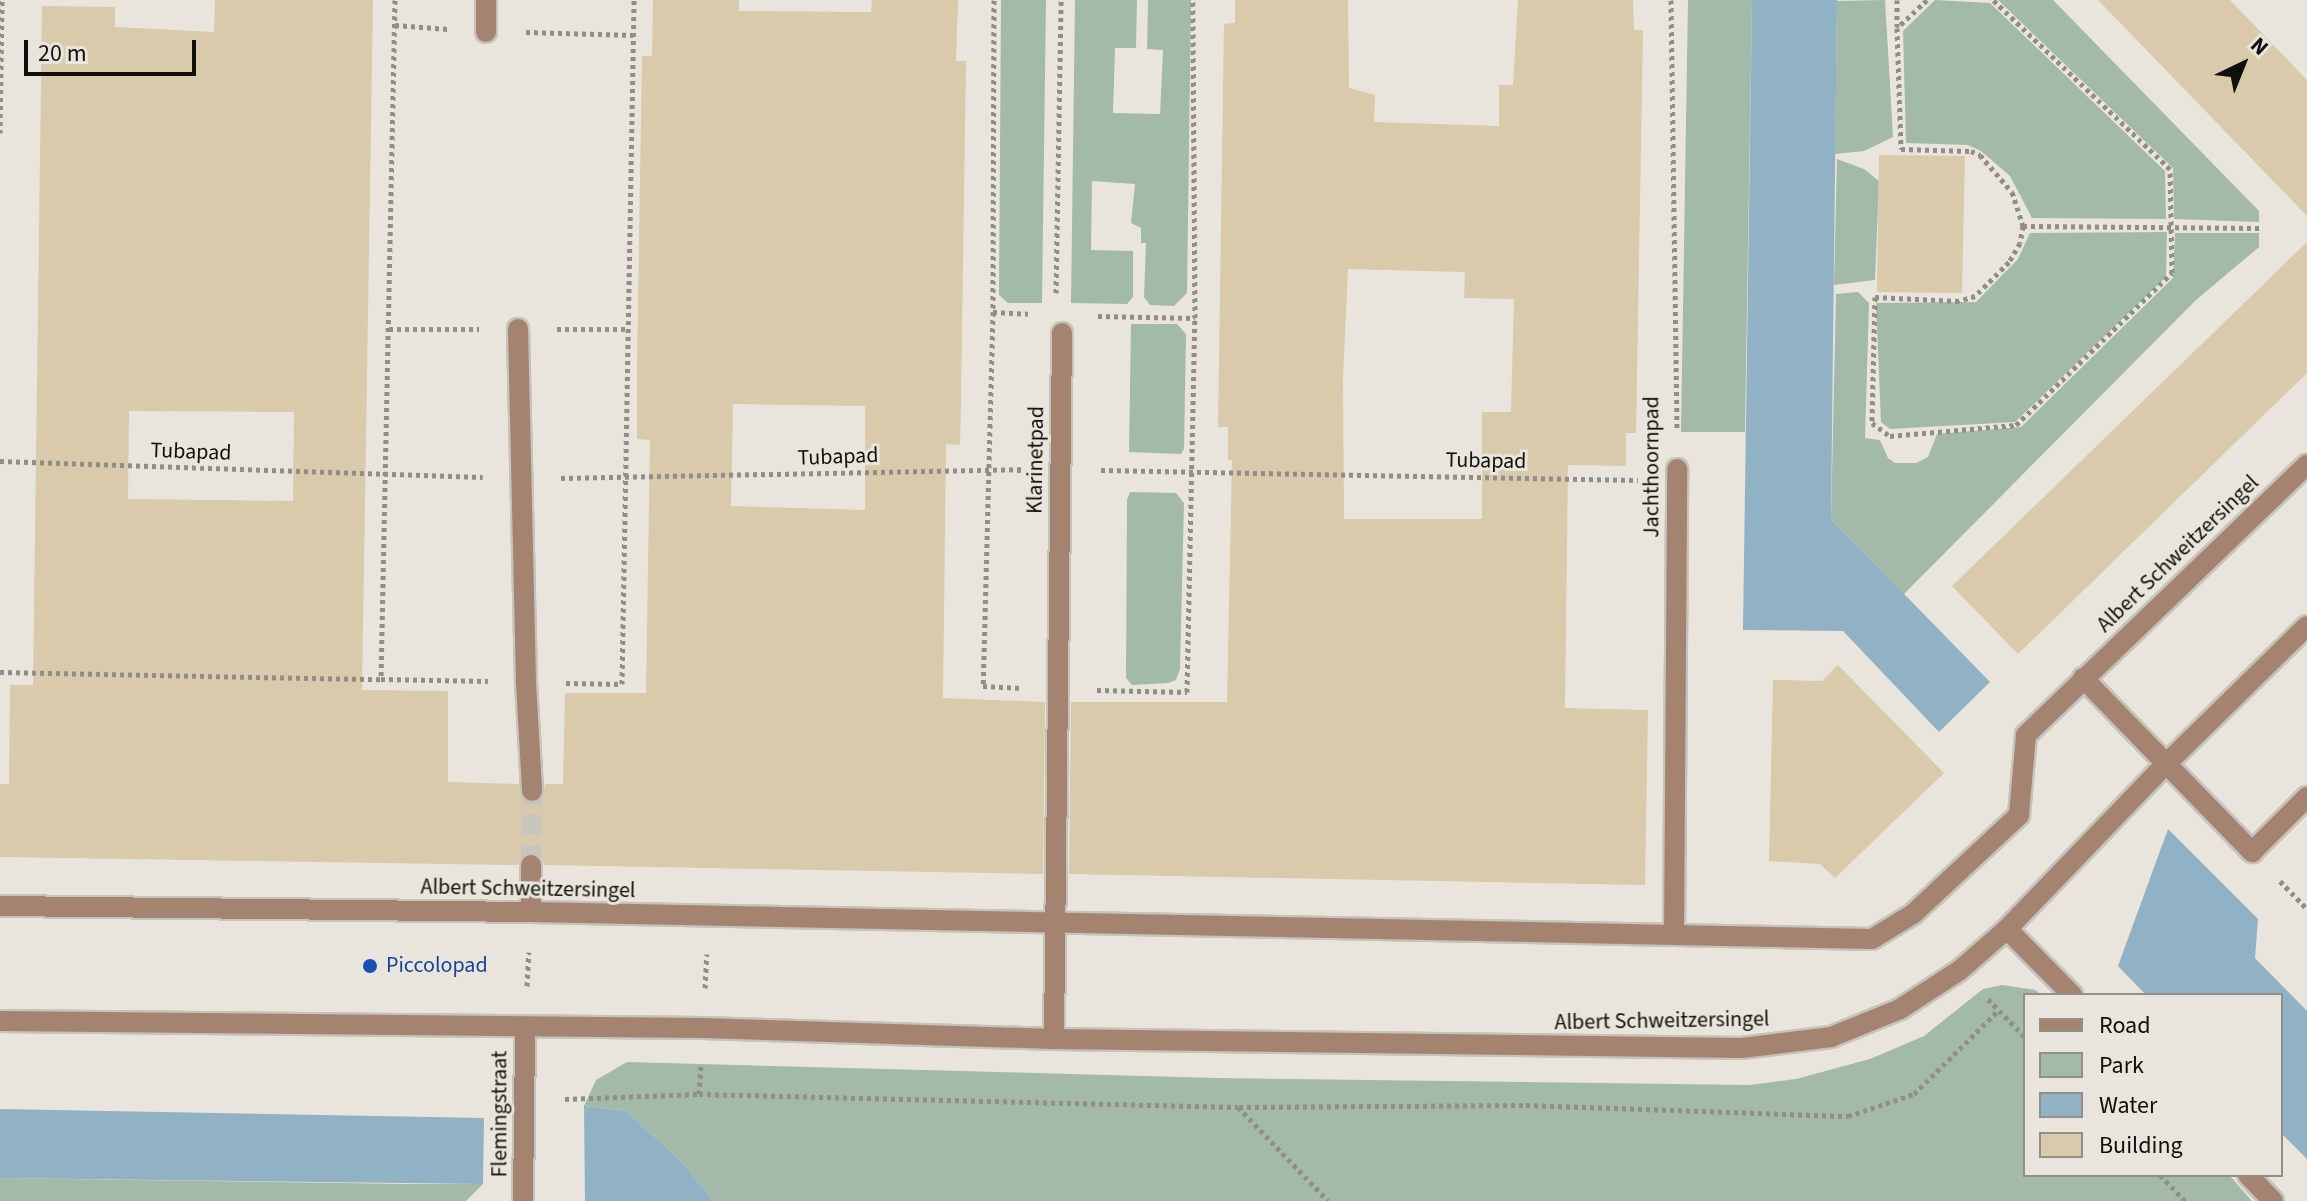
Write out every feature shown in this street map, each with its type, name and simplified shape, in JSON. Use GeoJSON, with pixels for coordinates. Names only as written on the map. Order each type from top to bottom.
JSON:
{"type":"FeatureCollection","features":[{"type":"Feature","properties":{"kind":"street"},"geometry":{"type":"LineString","coordinates":[[486,0],[486,32]]}},
{"type":"Feature","properties":{"kind":"street"},"geometry":{"type":"LineString","coordinates":[[518,329],[532,791]]}},
{"type":"Feature","properties":{"kind":"street","name":"Klarinetpad"},"geometry":{"type":"LineString","coordinates":[[1055,923],[1062,333]]}},
{"type":"Feature","properties":{"kind":"street","name":"Albert Schweitzersingel"},"geometry":{"type":"LineString","coordinates":[[0,906],[531,912],[1872,939],[1895,928],[2019,815],[2026,735],[2307,465]]}},
{"type":"Feature","properties":{"kind":"street","name":"Jachthoornpad"},"geometry":{"type":"LineString","coordinates":[[1674,935],[1677,474]]}},
{"type":"Feature","properties":{"kind":"street","name":"Albert Schweitzersingel"},"geometry":{"type":"LineString","coordinates":[[0,1021],[703,1028],[1054,1039],[1742,1048],[1831,1037],[1900,1009],[1960,970],[2007,929],[2166,764],[2307,626]]}},
{"type":"Feature","properties":{"kind":"street"},"geometry":{"type":"LineString","coordinates":[[2083,678],[2252,852],[2307,797]]}},
{"type":"Feature","properties":{"kind":"street"},"geometry":{"type":"LineString","coordinates":[[531,865],[531,912]]}},
{"type":"Feature","properties":{"kind":"street"},"geometry":{"type":"LineString","coordinates":[[1054,1039],[1055,923]]}},
{"type":"Feature","properties":{"kind":"street"},"geometry":{"type":"LineString","coordinates":[[2007,929],[2070,993]]}},
{"type":"Feature","properties":{"kind":"street","name":"Flemingstraat"},"geometry":{"type":"LineString","coordinates":[[523,1201],[525,1027]]}},
{"type":"Feature","properties":{"kind":"street"},"geometry":{"type":"LineString","coordinates":[[2250,1177],[2273,1201]]}},
{"type":"Feature","properties":{"kind":"path"},"geometry":{"type":"LineString","coordinates":[[0,133],[2,0]]}},
{"type":"Feature","properties":{"kind":"path"},"geometry":{"type":"LineString","coordinates":[[1061,0],[1056,299],[1062,316],[1062,333]]}},
{"type":"Feature","properties":{"kind":"path","name":"Jachthoornpad"},"geometry":{"type":"LineString","coordinates":[[1671,0],[1677,474]]}},
{"type":"Feature","properties":{"kind":"path"},"geometry":{"type":"LineString","coordinates":[[1897,0],[1901,149],[1971,151],[1980,155],[2012,192],[2023,226],[2020,243],[2009,262],[1975,296],[1959,301],[1875,297],[1872,423],[1890,436],[2016,425],[2170,278],[2170,169],[1993,0]]}},
{"type":"Feature","properties":{"kind":"path"},"geometry":{"type":"LineString","coordinates":[[1897,28],[1927,0]]}},
{"type":"Feature","properties":{"kind":"path"},"geometry":{"type":"LineString","coordinates":[[2023,226],[2261,228]]}},
{"type":"Feature","properties":{"kind":"path","name":"Tubapad"},"geometry":{"type":"LineString","coordinates":[[0,461],[626,479],[1059,469],[1677,474]]}},
{"type":"Feature","properties":{"kind":"path"},"geometry":{"type":"LineString","coordinates":[[0,672],[381,679]]}},
{"type":"Feature","properties":{"kind":"path"},"geometry":{"type":"LineString","coordinates":[[525,1027],[531,912]]}},
{"type":"Feature","properties":{"kind":"path"},"geometry":{"type":"LineString","coordinates":[[524,1100],[699,1094],[1238,1107],[1526,1105],[1848,1116],[1914,1094],[1999,1010]]}},
{"type":"Feature","properties":{"kind":"path"},"geometry":{"type":"LineString","coordinates":[[1238,1107],[1328,1201]]}},
{"type":"Feature","properties":{"kind":"path"},"geometry":{"type":"LineString","coordinates":[[2162,1177],[2185,1201]]}},
{"type":"Feature","properties":{"kind":"green space"},"geometry":{"type":"Polygon","coordinates":[[[1001,0],[1046,0],[1042,303],[1008,303],[999,295],[1001,0]]]}},
{"type":"Feature","properties":{"kind":"green space"},"geometry":{"type":"Polygon","coordinates":[[[1075,0],[1137,0],[1136,48],[1115,48],[1113,113],[1160,114],[1163,50],[1147,49],[1148,0],[1191,0],[1187,293],[1174,306],[1150,305],[1144,297],[1146,243],[1141,243],[1141,228],[1131,223],[1135,184],[1092,181],[1091,250],[1133,251],[1133,297],[1127,304],[1071,303],[1075,0]]]}},
{"type":"Feature","properties":{"kind":"green space"},"geometry":{"type":"Polygon","coordinates":[[[1688,0],[1752,0],[1745,432],[1681,432],[1688,0]]]}},
{"type":"Feature","properties":{"kind":"green space"},"geometry":{"type":"Polygon","coordinates":[[[1885,0],[1893,137],[1864,151],[1835,154],[1837,1],[1885,0]]]}},
{"type":"Feature","properties":{"kind":"green space"},"geometry":{"type":"Polygon","coordinates":[[[1935,0],[1990,3],[2165,171],[2166,219],[2032,218],[2010,176],[1981,151],[1968,145],[1906,143],[1903,31],[1935,0]]]}},
{"type":"Feature","properties":{"kind":"green space"},"geometry":{"type":"Polygon","coordinates":[[[1998,0],[2053,0],[2259,211],[2259,222],[2174,219],[2173,168],[1998,0]]]}},
{"type":"Feature","properties":{"kind":"green space"},"geometry":{"type":"Polygon","coordinates":[[[1837,159],[1864,169],[1879,181],[1875,280],[1834,285],[1837,159]]]}},
{"type":"Feature","properties":{"kind":"green space"},"geometry":{"type":"Polygon","coordinates":[[[2167,232],[2166,277],[2015,422],[1890,429],[1881,422],[1876,303],[1976,302],[2018,259],[2030,233],[2167,232]]]}},
{"type":"Feature","properties":{"kind":"green space"},"geometry":{"type":"Polygon","coordinates":[[[2175,233],[2259,233],[2259,247],[2196,300],[1904,594],[1831,519],[1836,294],[1858,292],[1869,303],[1865,438],[1880,440],[1888,458],[1895,463],[1916,463],[1928,457],[1937,434],[2021,427],[2173,278],[2175,233]]]}},
{"type":"Feature","properties":{"kind":"green space"},"geometry":{"type":"Polygon","coordinates":[[[1131,324],[1177,324],[1186,334],[1184,449],[1181,454],[1129,452],[1131,324]]]}},
{"type":"Feature","properties":{"kind":"green space"},"geometry":{"type":"Polygon","coordinates":[[[1130,492],[1176,493],[1184,503],[1180,669],[1176,680],[1168,683],[1132,685],[1126,678],[1127,500],[1130,492]]]}},
{"type":"Feature","properties":{"kind":"green space"},"geometry":{"type":"Polygon","coordinates":[[[2002,985],[2039,993],[2023,993],[2023,1177],[2231,1177],[2252,1201],[713,1201],[683,1163],[626,1111],[584,1106],[596,1080],[627,1062],[1217,1078],[1750,1085],[1796,1079],[1870,1059],[1924,1036],[1983,989],[2002,985]]]}},
{"type":"Feature","properties":{"kind":"green space"},"geometry":{"type":"Polygon","coordinates":[[[0,1178],[483,1184],[466,1201],[0,1201],[0,1178]]]}},
{"type":"Feature","properties":{"kind":"water"},"geometry":{"type":"Polygon","coordinates":[[[1752,0],[1837,0],[1831,519],[1990,682],[1939,732],[1843,631],[1743,630],[1752,0]]]}},
{"type":"Feature","properties":{"kind":"water"},"geometry":{"type":"Polygon","coordinates":[[[2168,829],[2258,919],[2255,958],[2307,1011],[2307,1159],[2283,1135],[2283,993],[2144,993],[2118,966],[2168,829]]]}},
{"type":"Feature","properties":{"kind":"water"},"geometry":{"type":"Polygon","coordinates":[[[584,1106],[626,1111],[683,1163],[713,1201],[585,1201],[584,1106]]]}},
{"type":"Feature","properties":{"kind":"water"},"geometry":{"type":"Polygon","coordinates":[[[0,1109],[484,1118],[483,1184],[0,1178],[0,1109]]]}},
{"type":"Feature","properties":{"kind":"building"},"geometry":{"type":"Polygon","coordinates":[[[215,0],[373,0],[362,690],[448,691],[448,782],[519,784],[522,799],[532,804],[543,798],[545,784],[563,784],[565,693],[646,693],[650,440],[637,439],[637,368],[642,56],[652,56],[653,0],[739,0],[739,11],[871,12],[872,0],[958,0],[956,61],[966,61],[961,401],[960,445],[946,444],[943,698],[1045,702],[1043,874],[544,865],[542,858],[532,852],[524,854],[518,865],[0,857],[0,784],[9,784],[10,685],[33,685],[42,6],[115,7],[115,27],[214,32],[215,0]],[[733,404],[731,506],[865,510],[865,406],[733,404]],[[129,411],[128,499],[293,501],[294,412],[129,411]]]}},
{"type":"Feature","properties":{"kind":"building"},"geometry":{"type":"Polygon","coordinates":[[[1235,0],[1348,0],[1349,88],[1375,95],[1374,122],[1499,126],[1499,85],[1513,85],[1518,0],[1633,0],[1634,30],[1643,30],[1636,433],[1626,433],[1626,466],[1568,465],[1565,708],[1648,710],[1645,885],[1069,874],[1071,702],[1227,702],[1232,460],[1228,460],[1228,427],[1218,427],[1224,24],[1235,23],[1235,0]],[[1348,269],[1343,378],[1344,519],[1482,519],[1482,412],[1511,412],[1514,299],[1464,298],[1465,272],[1348,269]]]}},
{"type":"Feature","properties":{"kind":"building"},"geometry":{"type":"Polygon","coordinates":[[[2098,0],[2230,0],[2307,80],[2307,216],[2098,0]]]}},
{"type":"Feature","properties":{"kind":"building"},"geometry":{"type":"Polygon","coordinates":[[[1879,155],[1965,156],[1962,293],[1877,292],[1879,155]]]}},
{"type":"Feature","properties":{"kind":"building"},"geometry":{"type":"Polygon","coordinates":[[[2307,242],[2307,373],[2018,654],[1952,586],[2307,242]]]}},
{"type":"Feature","properties":{"kind":"building"},"geometry":{"type":"Polygon","coordinates":[[[1838,665],[1944,773],[1835,878],[1820,864],[1769,861],[1773,680],[1822,681],[1838,665]]]}},
{"type":"Feature","properties":{"kind":"tunnel"},"geometry":{"type":"LineString","coordinates":[[531,865],[532,791]]}},
{"type":"Feature","properties":{"kind":"place","name":"Piccolopad"},"geometry":{"type":"Point","coordinates":[370,966]}}]}
